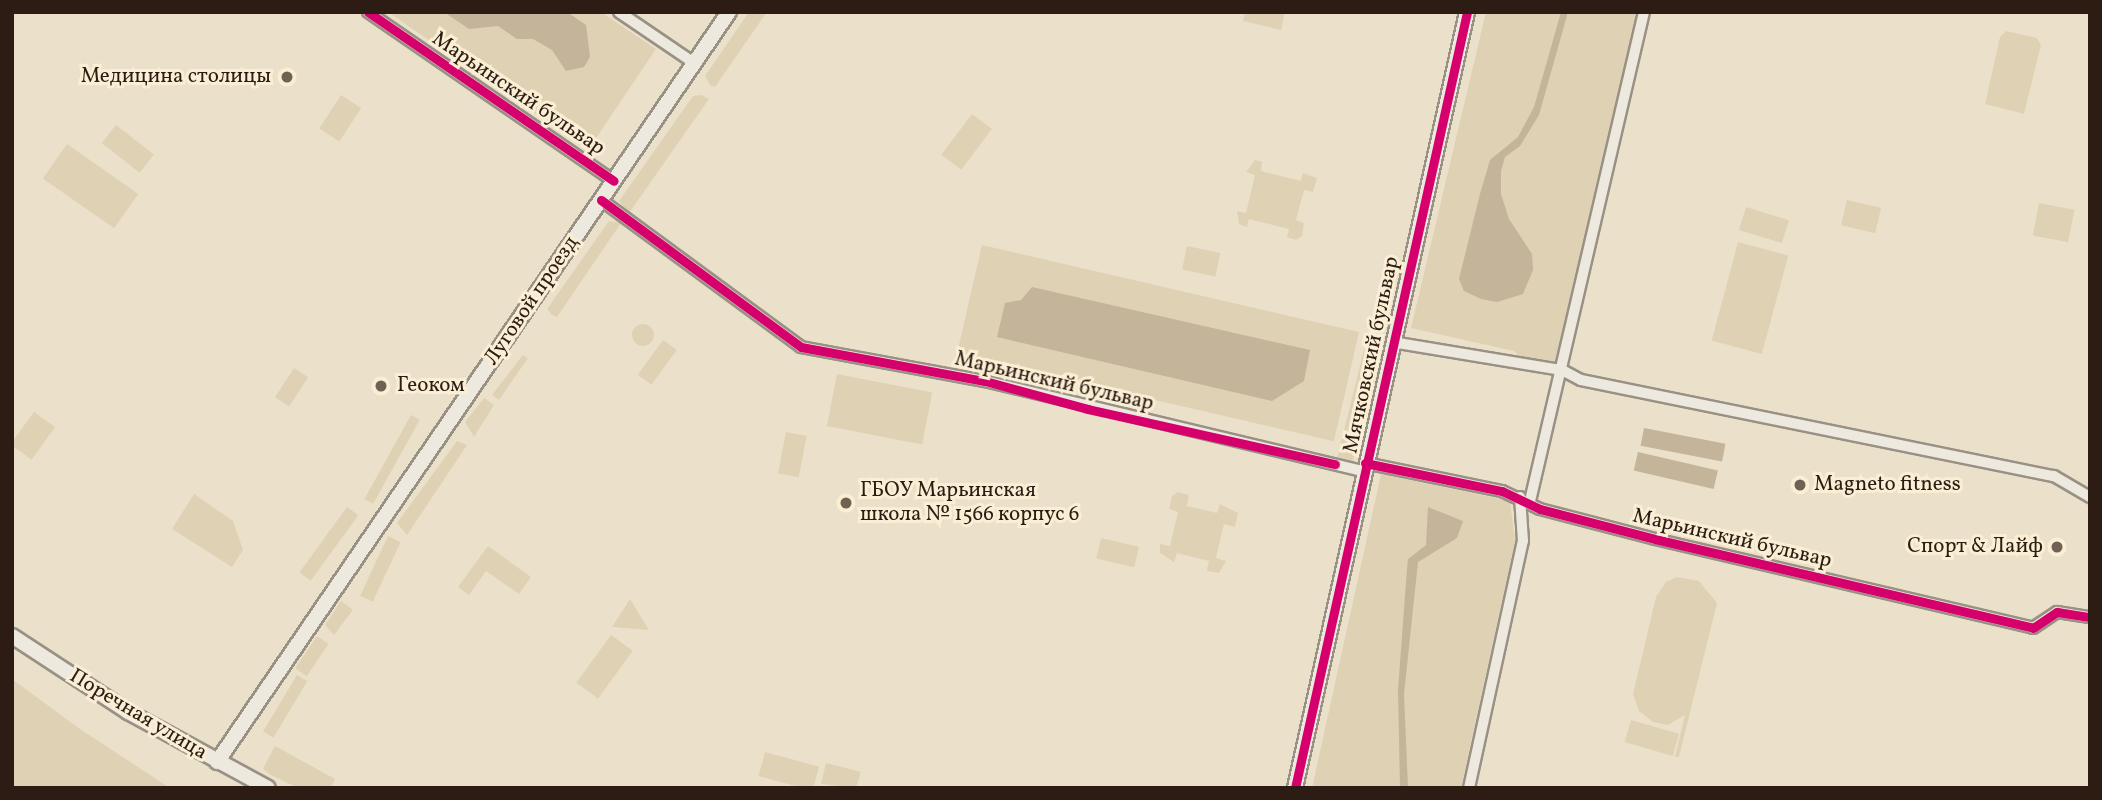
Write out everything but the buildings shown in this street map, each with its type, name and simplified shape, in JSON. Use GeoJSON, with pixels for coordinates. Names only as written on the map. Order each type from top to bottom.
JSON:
{"type":"FeatureCollection","features":[{"type":"Feature","properties":{"kind":"street","name":"Марьинский бульвар"},"geometry":{"type":"LineString","coordinates":[[368,12],[614,181]]}},
{"type":"Feature","properties":{"kind":"street"},"geometry":{"type":"LineString","coordinates":[[619,12],[694,63]]}},
{"type":"Feature","properties":{"kind":"street","name":"Луговой проезд"},"geometry":{"type":"LineString","coordinates":[[217,762],[729,12]]}},
{"type":"Feature","properties":{"kind":"street","name":"Мячковский бульвар"},"geometry":{"type":"LineString","coordinates":[[1295,788],[1467,12]]}},
{"type":"Feature","properties":{"kind":"street"},"geometry":{"type":"LineString","coordinates":[[1469,788],[1523,541],[1525,499],[1562,370],[1644,12]]}},
{"type":"Feature","properties":{"kind":"street","name":"Марьинский бульвар"},"geometry":{"type":"LineString","coordinates":[[601,200],[801,347],[985,381],[1088,409],[1525,499],[1540,509],[1655,539],[2033,628],[2057,612],[2090,617]]}},
{"type":"Feature","properties":{"kind":"street"},"geometry":{"type":"LineString","coordinates":[[1392,342],[1414,348],[1562,370],[1581,380],[2054,476],[2090,497]]}},
{"type":"Feature","properties":{"kind":"street","name":"Поречная улица"},"geometry":{"type":"LineString","coordinates":[[12,636],[128,712],[268,788]]}},
{"type":"Feature","properties":{"kind":"shaded area"},"geometry":{"type":"Polygon","coordinates":[[[388,12],[601,12],[656,49],[588,150],[388,12]]]}},
{"type":"Feature","properties":{"kind":"shaded area"},"geometry":{"type":"Polygon","coordinates":[[[444,12],[570,14],[586,25],[590,57],[584,67],[566,71],[552,50],[533,39],[517,39],[498,26],[469,29],[444,12]]]}},
{"type":"Feature","properties":{"kind":"shaded area"},"geometry":{"type":"Polygon","coordinates":[[[749,12],[767,12],[715,87],[710,85],[705,76],[749,12]]]}},
{"type":"Feature","properties":{"kind":"shaded area"},"geometry":{"type":"Polygon","coordinates":[[[1245,12],[1285,12],[1281,30],[1243,21],[1245,12]]]}},
{"type":"Feature","properties":{"kind":"shaded area"},"geometry":{"type":"Polygon","coordinates":[[[1486,12],[1639,12],[1558,365],[1525,362],[1514,351],[1411,328],[1486,12]]]}},
{"type":"Feature","properties":{"kind":"shaded area"},"geometry":{"type":"Polygon","coordinates":[[[1561,12],[1568,12],[1539,115],[1520,146],[1505,157],[1501,171],[1501,194],[1509,219],[1532,254],[1533,270],[1523,294],[1497,302],[1481,299],[1464,291],[1459,279],[1480,194],[1490,160],[1518,137],[1534,107],[1561,12]]]}},
{"type":"Feature","properties":{"kind":"shaded area"},"geometry":{"type":"Polygon","coordinates":[[[2006,31],[2037,38],[2041,45],[2024,114],[1985,104],[2000,37],[2006,31]]]}},
{"type":"Feature","properties":{"kind":"shaded area"},"geometry":{"type":"Polygon","coordinates":[[[341,95],[361,108],[339,142],[319,129],[341,95]]]}},
{"type":"Feature","properties":{"kind":"shaded area"},"geometry":{"type":"Polygon","coordinates":[[[702,95],[709,99],[629,213],[619,201],[693,96],[702,95]]]}},
{"type":"Feature","properties":{"kind":"shaded area"},"geometry":{"type":"Polygon","coordinates":[[[972,114],[992,129],[961,170],[941,155],[972,114]]]}},
{"type":"Feature","properties":{"kind":"shaded area"},"geometry":{"type":"Polygon","coordinates":[[[116,125],[154,155],[140,173],[102,143],[116,125]]]}},
{"type":"Feature","properties":{"kind":"shaded area"},"geometry":{"type":"Polygon","coordinates":[[[67,144],[138,194],[114,228],[43,178],[67,144]]]}},
{"type":"Feature","properties":{"kind":"shaded area"},"geometry":{"type":"Polygon","coordinates":[[[1255,160],[1262,162],[1261,171],[1301,181],[1303,173],[1317,178],[1313,192],[1304,190],[1296,220],[1304,223],[1302,236],[1296,240],[1287,237],[1289,229],[1249,219],[1247,227],[1239,224],[1237,211],[1246,213],[1255,175],[1246,172],[1255,160]]]}},
{"type":"Feature","properties":{"kind":"shaded area"},"geometry":{"type":"Polygon","coordinates":[[[1847,200],[1881,208],[1875,233],[1841,225],[1847,200]]]}},
{"type":"Feature","properties":{"kind":"shaded area"},"geometry":{"type":"Polygon","coordinates":[[[2039,203],[2074,210],[2068,242],[2033,235],[2039,203]]]}},
{"type":"Feature","properties":{"kind":"shaded area"},"geometry":{"type":"Polygon","coordinates":[[[1746,207],[1789,220],[1782,243],[1739,230],[1746,207]]]}},
{"type":"Feature","properties":{"kind":"shaded area"},"geometry":{"type":"Polygon","coordinates":[[[609,221],[621,223],[557,317],[552,315],[547,309],[609,221]]]}},
{"type":"Feature","properties":{"kind":"shaded area"},"geometry":{"type":"Polygon","coordinates":[[[1738,242],[1788,255],[1762,354],[1712,341],[1738,242]]]}},
{"type":"Feature","properties":{"kind":"shaded area"},"geometry":{"type":"Polygon","coordinates":[[[982,245],[1359,332],[1334,441],[957,354],[982,245]]]}},
{"type":"Feature","properties":{"kind":"shaded area"},"geometry":{"type":"Polygon","coordinates":[[[1187,246],[1220,253],[1215,277],[1182,269],[1187,246]]]}},
{"type":"Feature","properties":{"kind":"shaded area"},"geometry":{"type":"Polygon","coordinates":[[[1032,287],[1310,350],[1304,381],[1272,401],[997,337],[1005,303],[1021,300],[1032,287]]]}},
{"type":"Feature","properties":{"kind":"shaded area"},"geometry":{"type":"Polygon","coordinates":[[[643,324],[651,327],[654,335],[651,343],[643,346],[635,343],[632,335],[635,327],[643,324]]]}},
{"type":"Feature","properties":{"kind":"shaded area"},"geometry":{"type":"Polygon","coordinates":[[[1368,334],[1384,338],[1353,462],[1337,458],[1368,334]]]}},
{"type":"Feature","properties":{"kind":"shaded area"},"geometry":{"type":"Polygon","coordinates":[[[663,340],[677,350],[651,385],[638,375],[663,340]]]}},
{"type":"Feature","properties":{"kind":"shaded area"},"geometry":{"type":"Polygon","coordinates":[[[523,355],[528,358],[499,400],[492,395],[523,355]]]}},
{"type":"Feature","properties":{"kind":"shaded area"},"geometry":{"type":"Polygon","coordinates":[[[294,368],[308,377],[289,407],[275,397],[294,368]]]}},
{"type":"Feature","properties":{"kind":"shaded area"},"geometry":{"type":"Polygon","coordinates":[[[837,374],[932,393],[922,445],[827,426],[837,374]]]}},
{"type":"Feature","properties":{"kind":"shaded area"},"geometry":{"type":"Polygon","coordinates":[[[484,398],[494,405],[474,437],[465,422],[484,398]]]}},
{"type":"Feature","properties":{"kind":"shaded area"},"geometry":{"type":"Polygon","coordinates":[[[34,412],[55,427],[32,460],[12,445],[12,442],[34,412]]]}},
{"type":"Feature","properties":{"kind":"shaded area"},"geometry":{"type":"Polygon","coordinates":[[[411,415],[420,420],[373,504],[364,499],[411,415]]]}},
{"type":"Feature","properties":{"kind":"shaded area"},"geometry":{"type":"Polygon","coordinates":[[[1644,428],[1725,444],[1722,462],[1641,446],[1644,428]]]}},
{"type":"Feature","properties":{"kind":"shaded area"},"geometry":{"type":"Polygon","coordinates":[[[786,432],[807,436],[799,477],[778,473],[786,432]]]}},
{"type":"Feature","properties":{"kind":"shaded area"},"geometry":{"type":"Polygon","coordinates":[[[457,441],[467,445],[407,535],[397,523],[457,441]]]}},
{"type":"Feature","properties":{"kind":"shaded area"},"geometry":{"type":"Polygon","coordinates":[[[1638,452],[1718,470],[1714,489],[1634,471],[1638,452]]]}},
{"type":"Feature","properties":{"kind":"shaded area"},"geometry":{"type":"Polygon","coordinates":[[[1381,474],[1510,501],[1515,541],[1461,788],[1312,788],[1381,474]]]}},
{"type":"Feature","properties":{"kind":"shaded area"},"geometry":{"type":"Polygon","coordinates":[[[1178,492],[1189,495],[1187,506],[1217,513],[1220,504],[1238,513],[1235,527],[1224,524],[1216,558],[1226,561],[1219,573],[1207,571],[1209,561],[1177,553],[1174,562],[1160,553],[1160,544],[1170,546],[1178,512],[1169,509],[1172,496],[1178,492]]]}},
{"type":"Feature","properties":{"kind":"shaded area"},"geometry":{"type":"Polygon","coordinates":[[[194,494],[233,521],[243,550],[232,567],[172,529],[194,494]]]}},
{"type":"Feature","properties":{"kind":"shaded area"},"geometry":{"type":"Polygon","coordinates":[[[347,507],[358,515],[311,581],[299,573],[347,507]]]}},
{"type":"Feature","properties":{"kind":"shaded area"},"geometry":{"type":"Polygon","coordinates":[[[1428,507],[1463,521],[1457,538],[1418,562],[1404,694],[1408,788],[1400,788],[1398,690],[1407,569],[1408,559],[1426,545],[1428,507]]]}},
{"type":"Feature","properties":{"kind":"shaded area"},"geometry":{"type":"Polygon","coordinates":[[[388,536],[401,542],[373,602],[360,596],[388,536]]]}},
{"type":"Feature","properties":{"kind":"shaded area"},"geometry":{"type":"Polygon","coordinates":[[[1101,538],[1139,547],[1134,567],[1096,558],[1101,538]]]}},
{"type":"Feature","properties":{"kind":"shaded area"},"geometry":{"type":"Polygon","coordinates":[[[488,546],[531,577],[519,594],[486,571],[469,595],[458,587],[488,546]]]}},
{"type":"Feature","properties":{"kind":"shaded area"},"geometry":{"type":"Polygon","coordinates":[[[1677,577],[1699,581],[1717,603],[1679,757],[1675,757],[1685,715],[1668,725],[1653,722],[1639,711],[1633,694],[1656,597],[1666,582],[1677,577]]]}},
{"type":"Feature","properties":{"kind":"shaded area"},"geometry":{"type":"Polygon","coordinates":[[[630,599],[649,630],[612,627],[630,599]]]}},
{"type":"Feature","properties":{"kind":"shaded area"},"geometry":{"type":"Polygon","coordinates":[[[341,601],[353,610],[334,635],[325,625],[341,601]]]}},
{"type":"Feature","properties":{"kind":"shaded area"},"geometry":{"type":"Polygon","coordinates":[[[611,635],[633,651],[598,699],[576,683],[611,635]]]}},
{"type":"Feature","properties":{"kind":"shaded area"},"geometry":{"type":"Polygon","coordinates":[[[317,636],[329,644],[307,676],[295,668],[317,636]]]}},
{"type":"Feature","properties":{"kind":"shaded area"},"geometry":{"type":"Polygon","coordinates":[[[297,675],[307,681],[273,738],[263,732],[297,675]]]}},
{"type":"Feature","properties":{"kind":"shaded area"},"geometry":{"type":"Polygon","coordinates":[[[12,679],[80,729],[170,788],[12,788],[12,679]]]}},
{"type":"Feature","properties":{"kind":"shaded area"},"geometry":{"type":"Polygon","coordinates":[[[1631,720],[1679,734],[1673,756],[1625,742],[1631,720]]]}},
{"type":"Feature","properties":{"kind":"shaded area"},"geometry":{"type":"Polygon","coordinates":[[[275,746],[335,779],[331,788],[298,788],[263,769],[275,746]]]}},
{"type":"Feature","properties":{"kind":"shaded area"},"geometry":{"type":"Polygon","coordinates":[[[765,752],[819,766],[813,788],[803,788],[759,776],[765,752]]]}},
{"type":"Feature","properties":{"kind":"shaded area"},"geometry":{"type":"Polygon","coordinates":[[[826,763],[861,772],[856,788],[821,784],[826,763]]]}},
{"type":"Feature","properties":{"kind":"cycle path"},"geometry":{"type":"LineString","coordinates":[[368,12],[614,181]]}},
{"type":"Feature","properties":{"kind":"cycle path"},"geometry":{"type":"LineString","coordinates":[[1295,788],[1467,12]]}},
{"type":"Feature","properties":{"kind":"cycle path"},"geometry":{"type":"LineString","coordinates":[[601,200],[801,347],[985,381],[1088,409],[1335,464]]}},
{"type":"Feature","properties":{"kind":"cycle path"},"geometry":{"type":"LineString","coordinates":[[1365,463],[1502,491],[1540,509],[1655,539],[2033,628],[2057,612],[2090,617]]}},
{"type":"Feature","properties":{"kind":"place","name":"Медицина столицы"},"geometry":{"type":"Point","coordinates":[287,77]}},
{"type":"Feature","properties":{"kind":"place","name":"Геоком"},"geometry":{"type":"Point","coordinates":[381,386]}},
{"type":"Feature","properties":{"kind":"place","name":"Magneto fitness"},"geometry":{"type":"Point","coordinates":[1800,485]}},
{"type":"Feature","properties":{"kind":"place","name":"ГБОУ Марьинская школа № 1566 корпус 6"},"geometry":{"type":"Point","coordinates":[846,503]}},
{"type":"Feature","properties":{"kind":"place","name":"Спорт & Лайф"},"geometry":{"type":"Point","coordinates":[2057,547]}}]}
